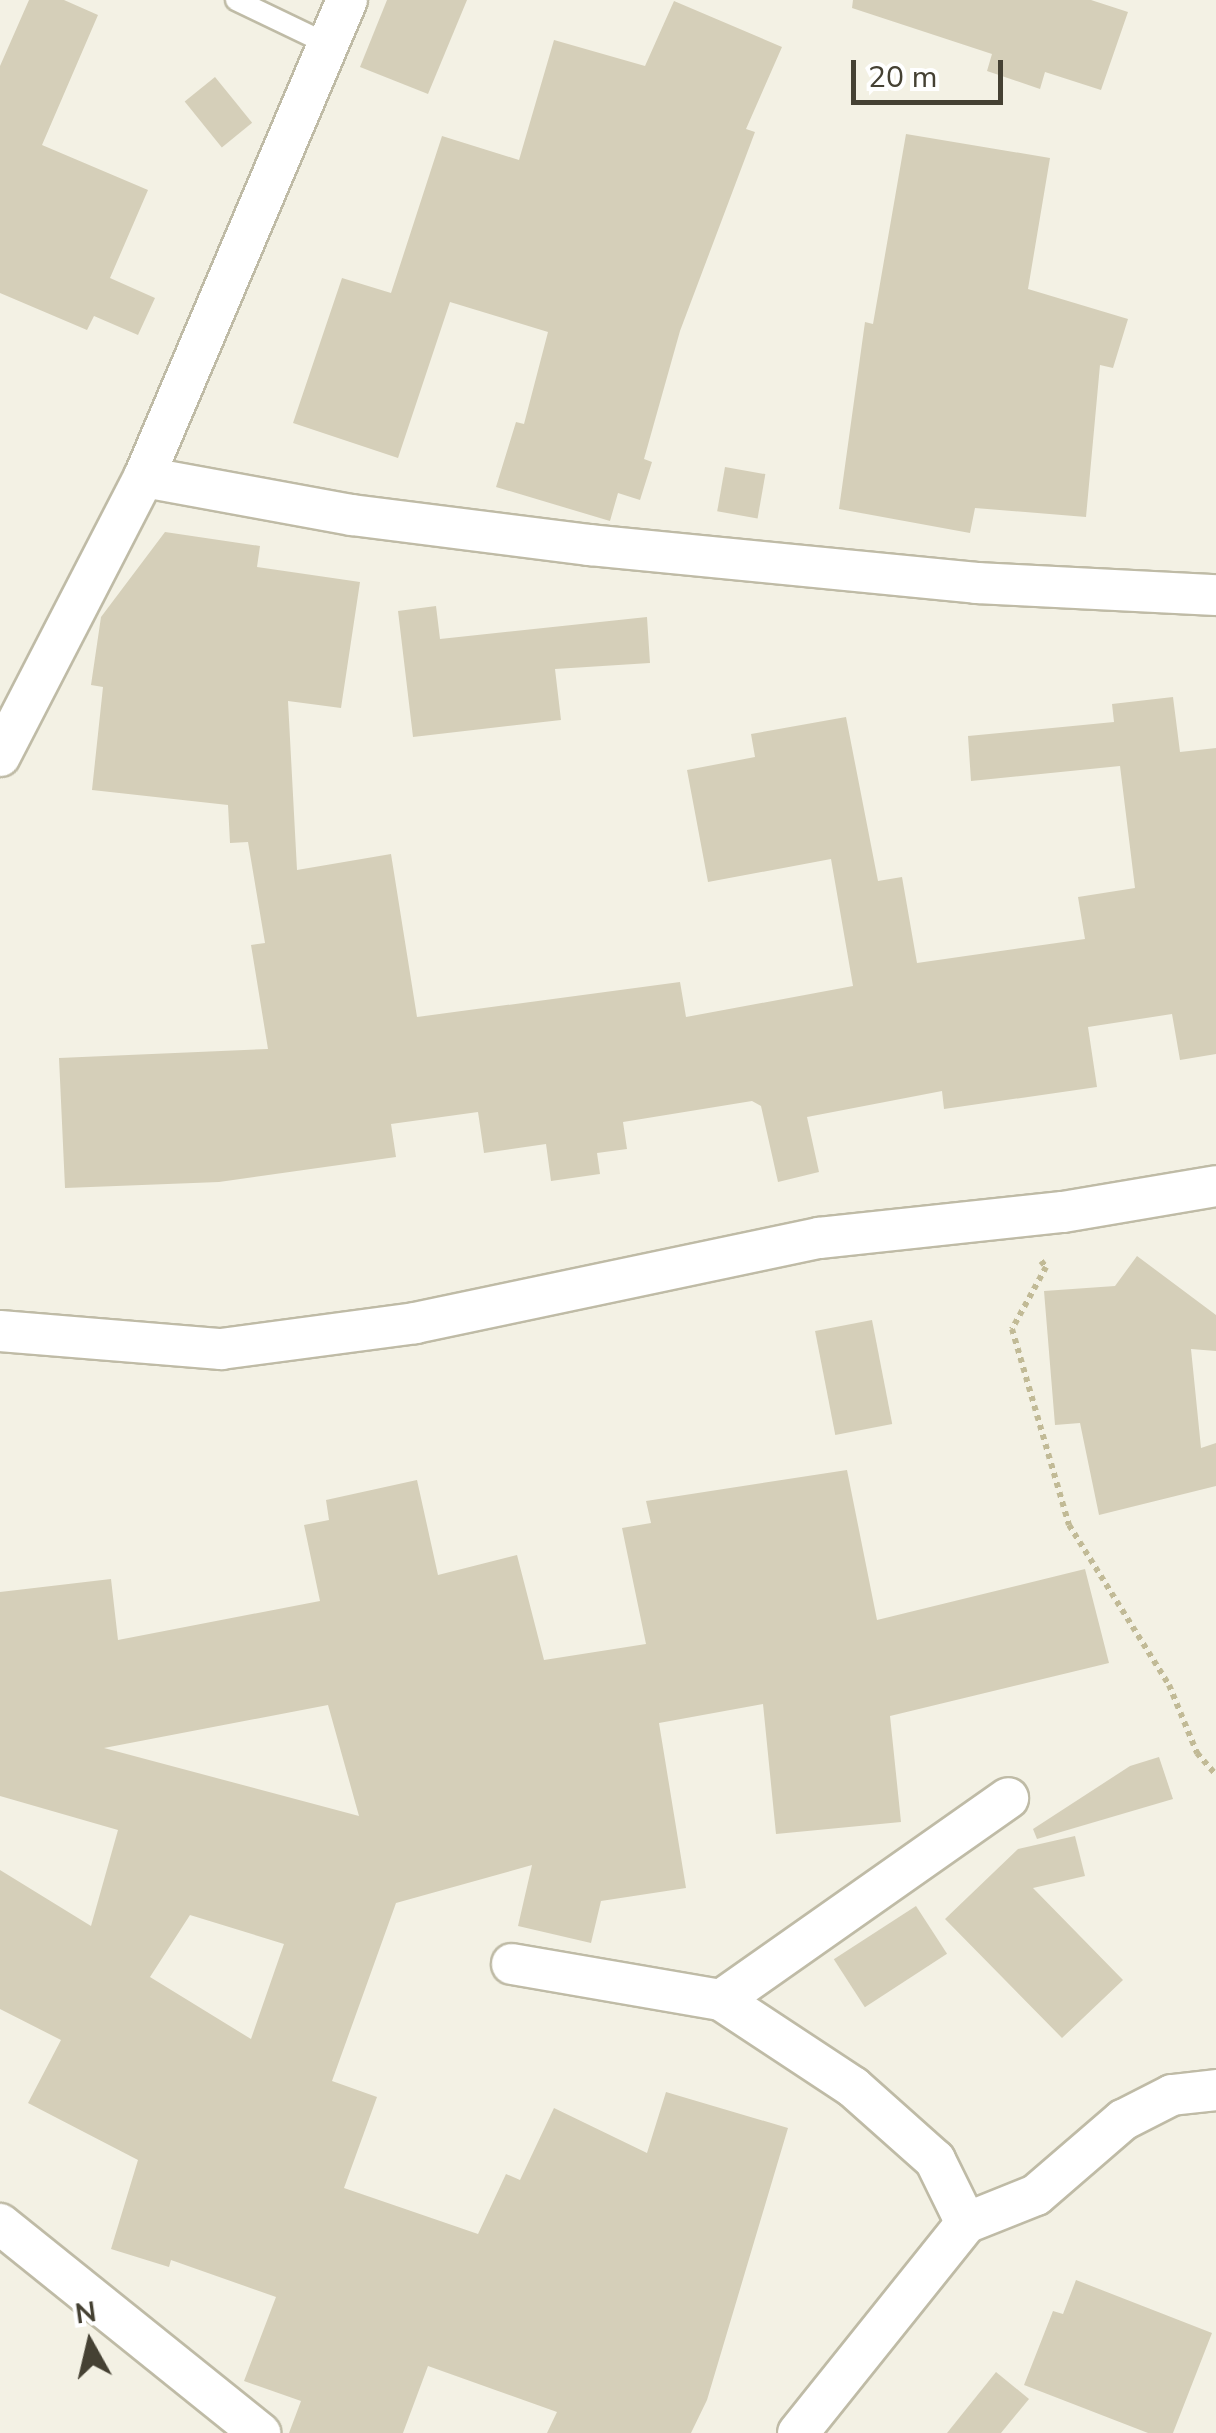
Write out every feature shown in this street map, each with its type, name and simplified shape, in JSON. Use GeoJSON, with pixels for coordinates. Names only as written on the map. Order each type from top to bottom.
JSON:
{"type":"FeatureCollection","features":[{"type":"Feature","properties":{"kind":"street"},"geometry":{"type":"LineString","coordinates":[[0,756],[144,477],[347,0]]}},
{"type":"Feature","properties":{"kind":"street"},"geometry":{"type":"LineString","coordinates":[[144,477],[352,515],[590,545],[977,582],[1216,596]]}},
{"type":"Feature","properties":{"kind":"street"},"geometry":{"type":"LineString","coordinates":[[0,1331],[221,1349],[415,1323],[819,1238],[996,1219],[1216,1186]]}},
{"type":"Feature","properties":{"kind":"street"},"geometry":{"type":"LineString","coordinates":[[720,2000],[1008,1798]]}},
{"type":"Feature","properties":{"kind":"street"},"geometry":{"type":"LineString","coordinates":[[512,1964],[720,2000],[853,2088],[936,2160],[966,2223]]}},
{"type":"Feature","properties":{"kind":"street"},"geometry":{"type":"LineString","coordinates":[[798,2433],[966,2223],[1036,2196],[1123,2120],[1172,2095],[1216,2090]]}},
{"type":"Feature","properties":{"kind":"street"},"geometry":{"type":"LineString","coordinates":[[0,2224],[260,2433]]}},
{"type":"Feature","properties":{"kind":"lane"},"geometry":{"type":"LineString","coordinates":[[236,0],[328,44]]}},
{"type":"Feature","properties":{"kind":"path"},"geometry":{"type":"LineString","coordinates":[[996,1219],[1046,1267],[1012,1329],[1069,1525],[1169,1685],[1197,1753],[1216,1775]]}},
{"type":"Feature","properties":{"kind":"building"},"geometry":{"type":"Polygon","coordinates":[[[29,0],[64,0],[98,15],[42,145],[148,190],[110,278],[155,298],[138,335],[94,316],[87,330],[0,293],[0,66],[29,0]]]}},
{"type":"Feature","properties":{"kind":"building"},"geometry":{"type":"Polygon","coordinates":[[[387,0],[467,0],[428,94],[360,67],[387,0]]]}},
{"type":"Feature","properties":{"kind":"building"},"geometry":{"type":"Polygon","coordinates":[[[853,0],[1091,0],[1128,12],[1101,90],[1045,72],[1040,89],[987,71],[992,54],[852,8],[853,0]]]}},
{"type":"Feature","properties":{"kind":"building"},"geometry":{"type":"Polygon","coordinates":[[[674,1],[782,47],[746,129],[755,132],[680,331],[644,459],[652,462],[640,500],[618,493],[610,521],[496,487],[516,422],[524,424],[548,332],[450,302],[398,458],[293,423],[342,278],[391,293],[442,136],[519,160],[554,40],[645,66],[674,1]]]}},
{"type":"Feature","properties":{"kind":"building"},"geometry":{"type":"Polygon","coordinates":[[[215,77],[252,123],[222,147],[185,102],[215,77]]]}},
{"type":"Feature","properties":{"kind":"building"},"geometry":{"type":"Polygon","coordinates":[[[906,134],[1050,158],[1028,289],[1128,319],[1113,368],[1100,365],[1086,517],[975,508],[970,533],[839,509],[865,322],[873,324],[906,134]]]}},
{"type":"Feature","properties":{"kind":"building"},"geometry":{"type":"Polygon","coordinates":[[[725,467],[765,474],[758,518],[717,511],[725,467]]]}},
{"type":"Feature","properties":{"kind":"building"},"geometry":{"type":"Polygon","coordinates":[[[165,532],[260,546],[257,567],[360,582],[341,708],[288,701],[297,870],[391,854],[417,1017],[680,982],[686,1017],[853,986],[831,859],[708,882],[687,770],[755,757],[751,734],[846,717],[878,881],[902,877],[917,963],[1085,939],[1078,897],[1135,888],[1120,766],[971,781],[968,736],[1114,722],[1112,704],[1173,697],[1180,752],[1216,748],[1216,1054],[1180,1060],[1172,1014],[1088,1027],[1097,1087],[944,1109],[942,1091],[807,1117],[819,1172],[778,1182],[761,1106],[752,1101],[623,1122],[627,1149],[597,1153],[600,1174],[551,1181],[546,1144],[484,1153],[478,1112],[391,1124],[396,1157],[219,1182],[65,1188],[59,1058],[268,1049],[251,945],[265,943],[248,842],[230,843],[228,805],[92,790],[103,687],[91,685],[101,617],[165,532]]]}},
{"type":"Feature","properties":{"kind":"building"},"geometry":{"type":"Polygon","coordinates":[[[436,606],[440,639],[647,617],[650,663],[555,669],[561,720],[413,737],[398,611],[436,606]]]}},
{"type":"Feature","properties":{"kind":"building"},"geometry":{"type":"Polygon","coordinates":[[[1137,1256],[1216,1315],[1216,1351],[1191,1349],[1201,1448],[1216,1443],[1216,1486],[1099,1515],[1080,1423],[1055,1425],[1044,1291],[1115,1286],[1137,1256]]]}},
{"type":"Feature","properties":{"kind":"building"},"geometry":{"type":"Polygon","coordinates":[[[872,1320],[892,1424],[835,1435],[815,1331],[872,1320]]]}},
{"type":"Feature","properties":{"kind":"building"},"geometry":{"type":"Polygon","coordinates":[[[847,1470],[877,1620],[1085,1569],[1109,1663],[890,1716],[901,1822],[776,1834],[763,1704],[659,1723],[686,1888],[601,1901],[591,1943],[518,1926],[532,1865],[396,1903],[332,2081],[377,2097],[344,2188],[478,2234],[506,2174],[520,2180],[554,2108],[647,2153],[666,2092],[788,2128],[707,2400],[691,2433],[547,2433],[557,2412],[428,2366],[403,2433],[289,2433],[301,2401],[244,2381],[276,2297],[171,2260],[169,2267],[111,2249],[138,2160],[28,2103],[61,2040],[0,2009],[0,1870],[91,1926],[118,1830],[0,1796],[0,1592],[111,1579],[118,1640],[320,1601],[304,1525],[329,1520],[326,1500],[417,1480],[438,1575],[517,1555],[544,1660],[646,1644],[622,1528],[651,1523],[646,1501],[847,1470]],[[328,1705],[104,1748],[359,1816],[328,1705]],[[190,1915],[150,1977],[251,2039],[284,1944],[190,1915]]]}},
{"type":"Feature","properties":{"kind":"building"},"geometry":{"type":"Polygon","coordinates":[[[1159,1757],[1173,1799],[1037,1839],[1033,1829],[1130,1766],[1159,1757]]]}},
{"type":"Feature","properties":{"kind":"building"},"geometry":{"type":"Polygon","coordinates":[[[1075,1836],[1085,1876],[1033,1888],[1123,1980],[1062,2038],[945,1919],[1018,1849],[1075,1836]]]}},
{"type":"Feature","properties":{"kind":"building"},"geometry":{"type":"Polygon","coordinates":[[[916,1906],[947,1954],[865,2007],[834,1959],[916,1906]]]}},
{"type":"Feature","properties":{"kind":"building"},"geometry":{"type":"Polygon","coordinates":[[[1076,2280],[1212,2333],[1173,2433],[1148,2433],[1024,2385],[1053,2311],[1063,2314],[1076,2280]]]}},
{"type":"Feature","properties":{"kind":"building"},"geometry":{"type":"Polygon","coordinates":[[[996,2372],[1029,2399],[1001,2433],[947,2433],[996,2372]]]}}]}
